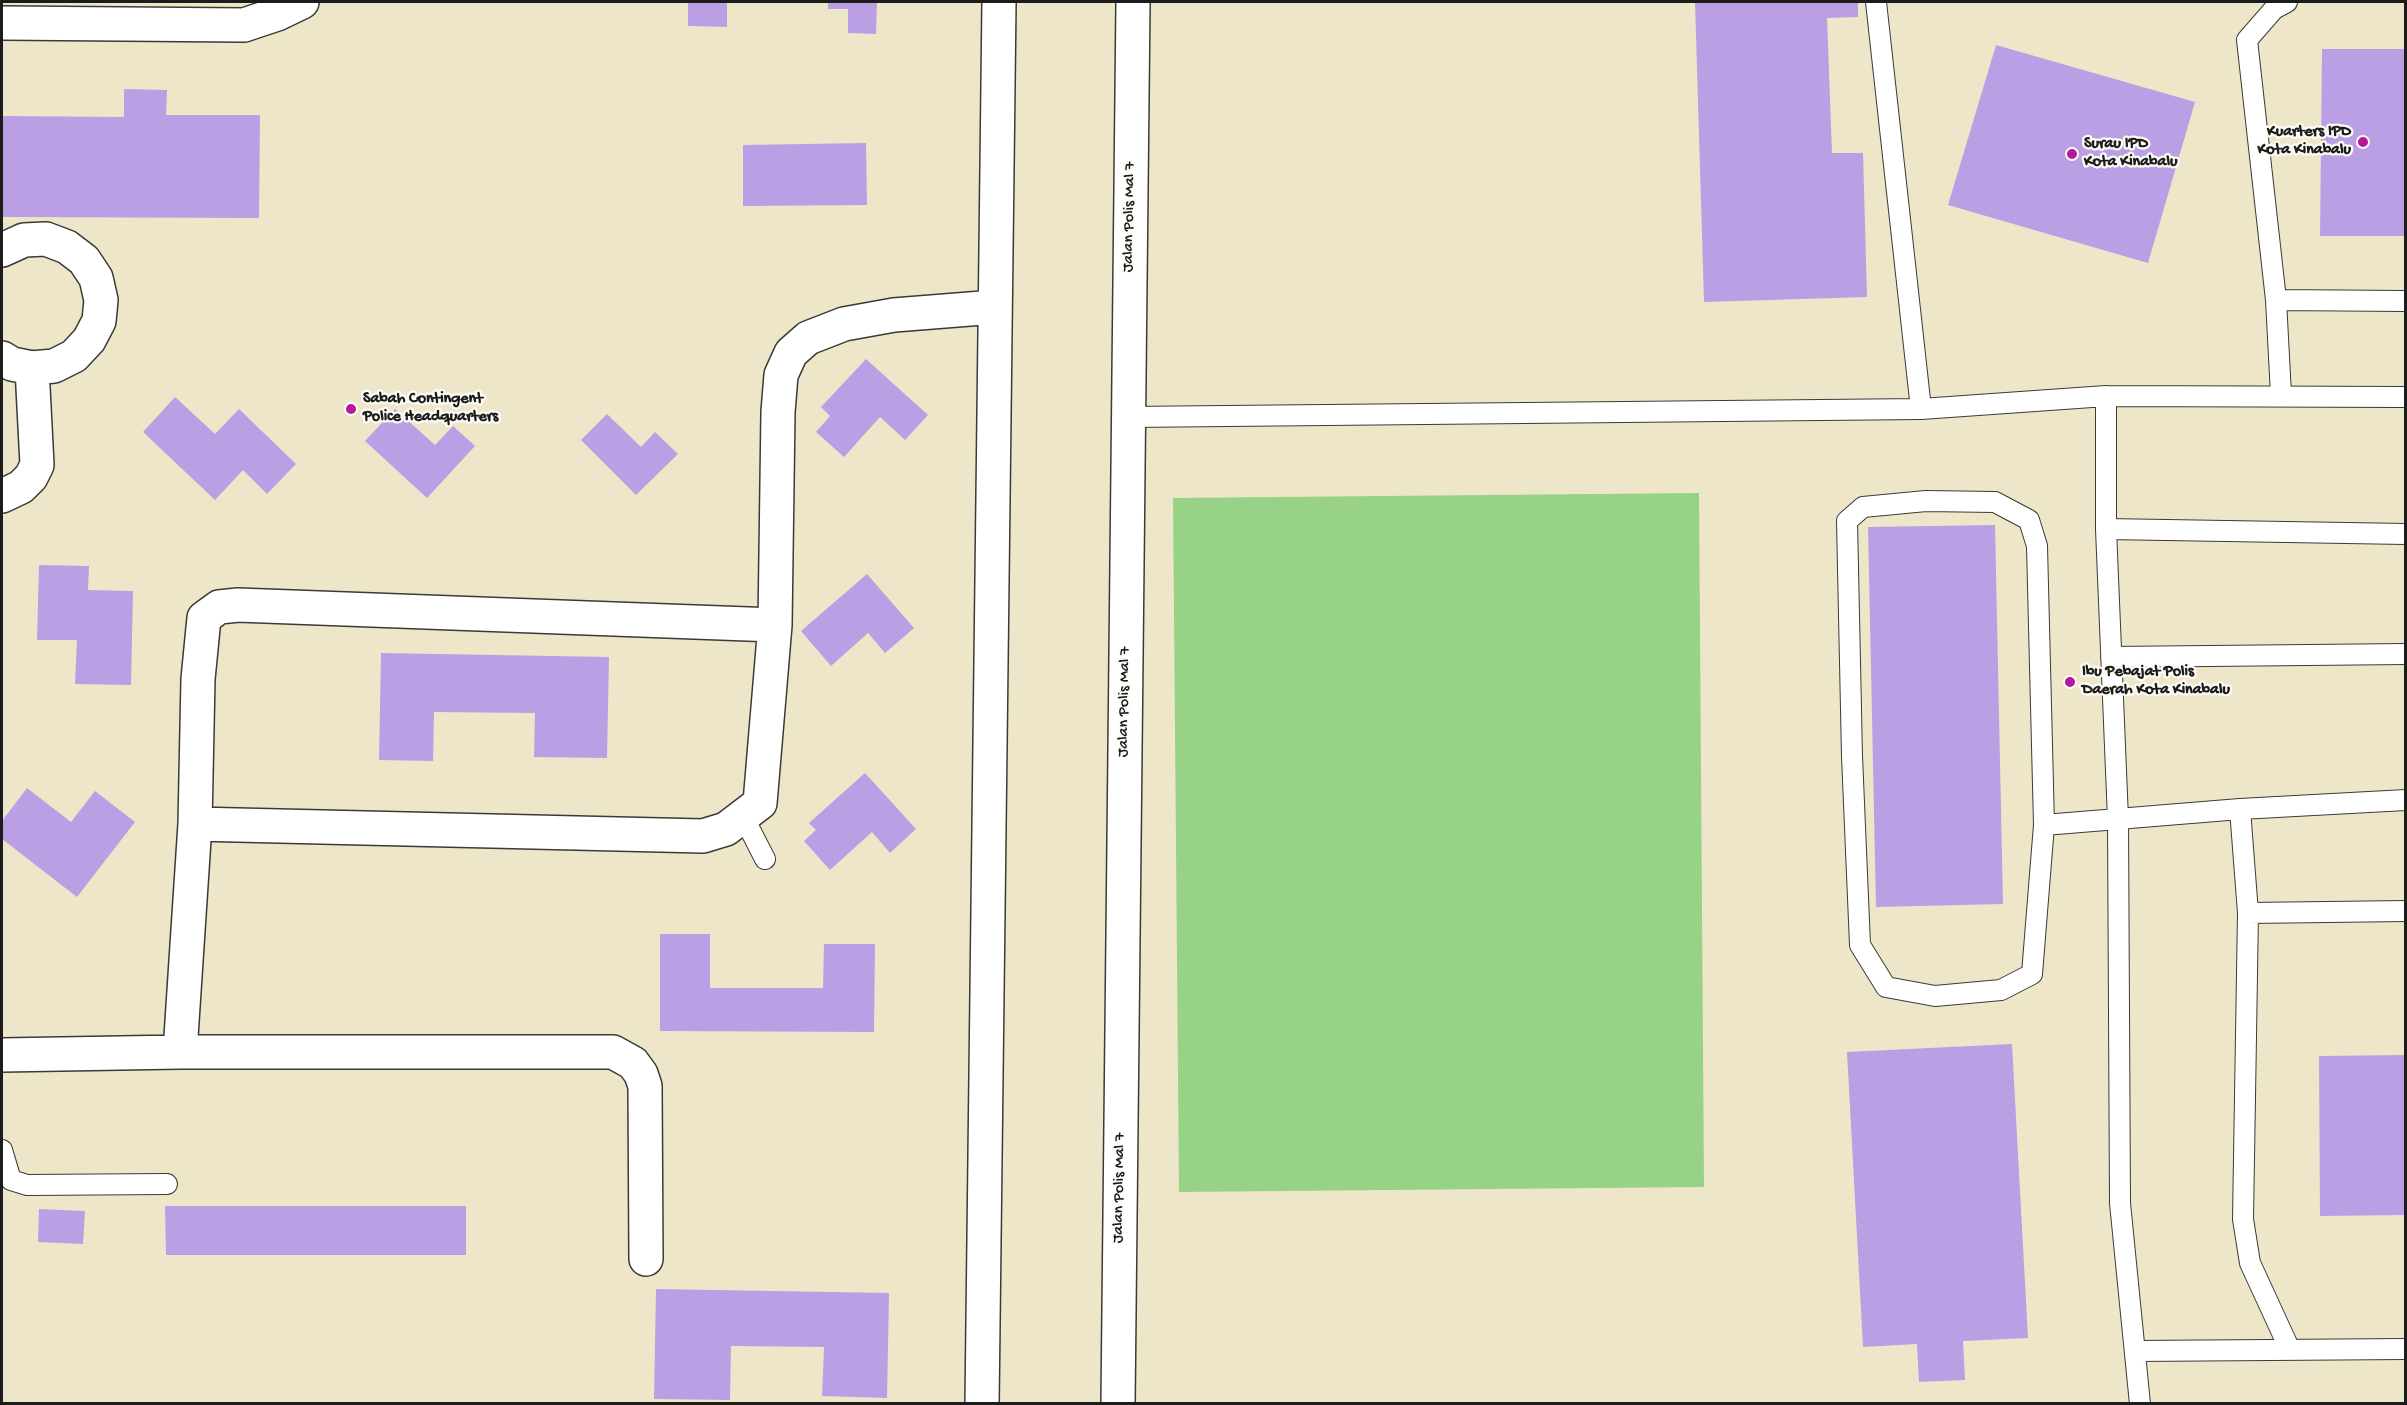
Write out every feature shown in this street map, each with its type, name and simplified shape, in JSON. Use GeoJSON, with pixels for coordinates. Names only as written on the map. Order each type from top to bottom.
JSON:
{"type":"FeatureCollection","features":[{"type":"Feature","properties":{"kind":"street"},"geometry":{"type":"LineString","coordinates":[[2,22],[244,25],[277,14],[302,2]]}},
{"type":"Feature","properties":{"kind":"street"},"geometry":{"type":"LineString","coordinates":[[982,1404],[999,2]]}},
{"type":"Feature","properties":{"kind":"street","name":"Jalan Polis Mal 7"},"geometry":{"type":"LineString","coordinates":[[1118,1404],[1132,2]]}},
{"type":"Feature","properties":{"kind":"street"},"geometry":{"type":"LineString","coordinates":[[2,250],[24,240],[46,239],[67,247],[84,260],[96,278],[101,300],[99,321],[89,340],[74,356],[54,366],[32,369],[12,364],[2,358]]}},
{"type":"Feature","properties":{"kind":"street"},"geometry":{"type":"LineString","coordinates":[[195,824],[703,836],[726,829],[760,803],[775,624],[778,412],[781,375],[790,353],[808,338],[844,324],[894,315],[995,307]]}},
{"type":"Feature","properties":{"kind":"street"},"geometry":{"type":"LineString","coordinates":[[2,496],[21,487],[31,477],[37,465],[32,369]]}},
{"type":"Feature","properties":{"kind":"street"},"geometry":{"type":"LineString","coordinates":[[180,1052],[195,824],[198,679],[204,618],[219,607],[238,604],[775,624]]}},
{"type":"Feature","properties":{"kind":"street"},"geometry":{"type":"LineString","coordinates":[[2,1055],[180,1052],[613,1052],[623,1056],[641,1074],[645,1086],[646,1258]]}},
{"type":"Feature","properties":{"kind":"lane"},"geometry":{"type":"LineString","coordinates":[[1876,2],[1921,409]]}},
{"type":"Feature","properties":{"kind":"lane"},"geometry":{"type":"LineString","coordinates":[[2281,395],[2276,300],[2247,40],[2274,9],[2286,2]]}},
{"type":"Feature","properties":{"kind":"lane"},"geometry":{"type":"LineString","coordinates":[[2276,300],[2406,301]]}},
{"type":"Feature","properties":{"kind":"lane"},"geometry":{"type":"LineString","coordinates":[[1128,417],[1921,409],[2106,396],[2406,397]]}},
{"type":"Feature","properties":{"kind":"lane"},"geometry":{"type":"LineString","coordinates":[[2106,396],[2106,529],[2118,819],[2120,1203],[2140,1404]]}},
{"type":"Feature","properties":{"kind":"lane"},"geometry":{"type":"LineString","coordinates":[[1926,501],[1995,502],[2029,520],[2037,546],[2044,825],[2032,974],[2001,990],[1935,996],[1886,987],[1860,945],[1852,756],[1847,521],[1863,507],[1926,501]]}},
{"type":"Feature","properties":{"kind":"lane"},"geometry":{"type":"LineString","coordinates":[[2106,529],[2406,534]]}},
{"type":"Feature","properties":{"kind":"lane"},"geometry":{"type":"LineString","coordinates":[[2111,657],[2406,654]]}},
{"type":"Feature","properties":{"kind":"lane"},"geometry":{"type":"LineString","coordinates":[[2044,825],[2240,809],[2406,801]]}},
{"type":"Feature","properties":{"kind":"lane"},"geometry":{"type":"LineString","coordinates":[[2240,809],[2248,913],[2242,1219],[2250,1263],[2290,1350]]}},
{"type":"Feature","properties":{"kind":"lane"},"geometry":{"type":"LineString","coordinates":[[743,816],[765,859]]}},
{"type":"Feature","properties":{"kind":"lane"},"geometry":{"type":"LineString","coordinates":[[2248,913],[2406,912]]}},
{"type":"Feature","properties":{"kind":"lane"},"geometry":{"type":"LineString","coordinates":[[2,1150],[11,1180],[27,1185],[167,1184]]}},
{"type":"Feature","properties":{"kind":"lane"},"geometry":{"type":"LineString","coordinates":[[2135,1351],[2406,1349]]}},
{"type":"Feature","properties":{"kind":"green space"},"geometry":{"type":"Polygon","coordinates":[[[1699,493],[1704,1187],[1179,1192],[1173,498],[1699,493]]]}},
{"type":"Feature","properties":{"kind":"building"},"geometry":{"type":"Polygon","coordinates":[[[688,2],[727,2],[727,27],[688,26],[688,2]]]}},
{"type":"Feature","properties":{"kind":"building"},"geometry":{"type":"Polygon","coordinates":[[[828,2],[877,2],[876,34],[848,33],[848,9],[828,9],[828,2]]]}},
{"type":"Feature","properties":{"kind":"building"},"geometry":{"type":"Polygon","coordinates":[[[1695,2],[1858,2],[1858,17],[1827,18],[1832,153],[1863,153],[1867,297],[1704,302],[1695,2]]]}},
{"type":"Feature","properties":{"kind":"building","name":"Surau IPD Kota Kinabalu"},"geometry":{"type":"Polygon","coordinates":[[[1996,45],[2195,102],[2148,263],[1948,205],[1996,45]]]}},
{"type":"Feature","properties":{"kind":"building","name":"Kuarters IPD Kota Kinabalu"},"geometry":{"type":"Polygon","coordinates":[[[2322,49],[2406,49],[2406,236],[2320,236],[2322,49]]]}},
{"type":"Feature","properties":{"kind":"building"},"geometry":{"type":"Polygon","coordinates":[[[124,89],[167,90],[166,115],[260,115],[259,218],[2,217],[2,116],[124,117],[124,89]]]}},
{"type":"Feature","properties":{"kind":"building"},"geometry":{"type":"Polygon","coordinates":[[[866,143],[867,205],[743,206],[743,145],[866,143]]]}},
{"type":"Feature","properties":{"kind":"building"},"geometry":{"type":"Polygon","coordinates":[[[866,359],[928,415],[905,440],[880,417],[844,457],[816,432],[830,416],[821,407],[866,359]]]}},
{"type":"Feature","properties":{"kind":"building"},"geometry":{"type":"Polygon","coordinates":[[[175,397],[215,434],[239,409],[296,464],[267,494],[243,470],[215,500],[143,432],[175,397]]]}},
{"type":"Feature","properties":{"kind":"building"},"geometry":{"type":"Polygon","coordinates":[[[395,409],[435,445],[453,426],[475,446],[427,498],[365,441],[395,409]]]}},
{"type":"Feature","properties":{"kind":"building"},"geometry":{"type":"Polygon","coordinates":[[[607,414],[641,447],[655,432],[678,454],[636,495],[581,440],[607,414]]]}},
{"type":"Feature","properties":{"kind":"building"},"geometry":{"type":"Polygon","coordinates":[[[1995,525],[2003,904],[1876,907],[1868,527],[1995,525]]]}},
{"type":"Feature","properties":{"kind":"building"},"geometry":{"type":"Polygon","coordinates":[[[39,565],[89,566],[88,590],[133,591],[131,685],[75,684],[77,640],[37,640],[39,565]]]}},
{"type":"Feature","properties":{"kind":"building"},"geometry":{"type":"Polygon","coordinates":[[[867,574],[914,628],[885,653],[868,633],[831,666],[801,631],[867,574]]]}},
{"type":"Feature","properties":{"kind":"building"},"geometry":{"type":"Polygon","coordinates":[[[381,653],[609,657],[607,758],[534,757],[535,713],[434,712],[433,761],[379,760],[381,653]]]}},
{"type":"Feature","properties":{"kind":"building"},"geometry":{"type":"Polygon","coordinates":[[[865,773],[916,829],[890,853],[872,832],[830,870],[804,841],[816,830],[809,823],[865,773]]]}},
{"type":"Feature","properties":{"kind":"building"},"geometry":{"type":"Polygon","coordinates":[[[27,788],[71,822],[95,791],[135,822],[77,897],[2,839],[2,821],[27,788]]]}},
{"type":"Feature","properties":{"kind":"building"},"geometry":{"type":"Polygon","coordinates":[[[660,934],[710,934],[710,988],[823,988],[824,944],[875,944],[874,1032],[660,1031],[660,934]]]}},
{"type":"Feature","properties":{"kind":"building"},"geometry":{"type":"Polygon","coordinates":[[[2012,1044],[2028,1338],[1963,1341],[1965,1380],[1919,1382],[1917,1344],[1863,1347],[1847,1052],[2012,1044]]]}},
{"type":"Feature","properties":{"kind":"building"},"geometry":{"type":"Polygon","coordinates":[[[2406,1055],[2406,1215],[2320,1216],[2319,1056],[2406,1055]]]}},
{"type":"Feature","properties":{"kind":"building"},"geometry":{"type":"Polygon","coordinates":[[[165,1206],[466,1206],[466,1255],[166,1255],[165,1206]]]}},
{"type":"Feature","properties":{"kind":"building"},"geometry":{"type":"Polygon","coordinates":[[[39,1209],[85,1211],[83,1244],[38,1242],[39,1209]]]}},
{"type":"Feature","properties":{"kind":"building"},"geometry":{"type":"Polygon","coordinates":[[[656,1289],[889,1293],[887,1398],[822,1396],[824,1347],[731,1346],[730,1400],[654,1399],[656,1289]]]}},
{"type":"Feature","properties":{"kind":"place","name":"Kuarters IPD Kota Kinabalu"},"geometry":{"type":"Point","coordinates":[2363,142]}},
{"type":"Feature","properties":{"kind":"place","name":"Surau IPD Kota Kinabalu"},"geometry":{"type":"Point","coordinates":[2072,154]}},
{"type":"Feature","properties":{"kind":"place","name":"Sabah Contingent Police Headquarters"},"geometry":{"type":"Point","coordinates":[351,409]}},
{"type":"Feature","properties":{"kind":"place","name":"Ibu Pebajat Polis Daerah Kota Kinabalu"},"geometry":{"type":"Point","coordinates":[2070,682]}}]}
